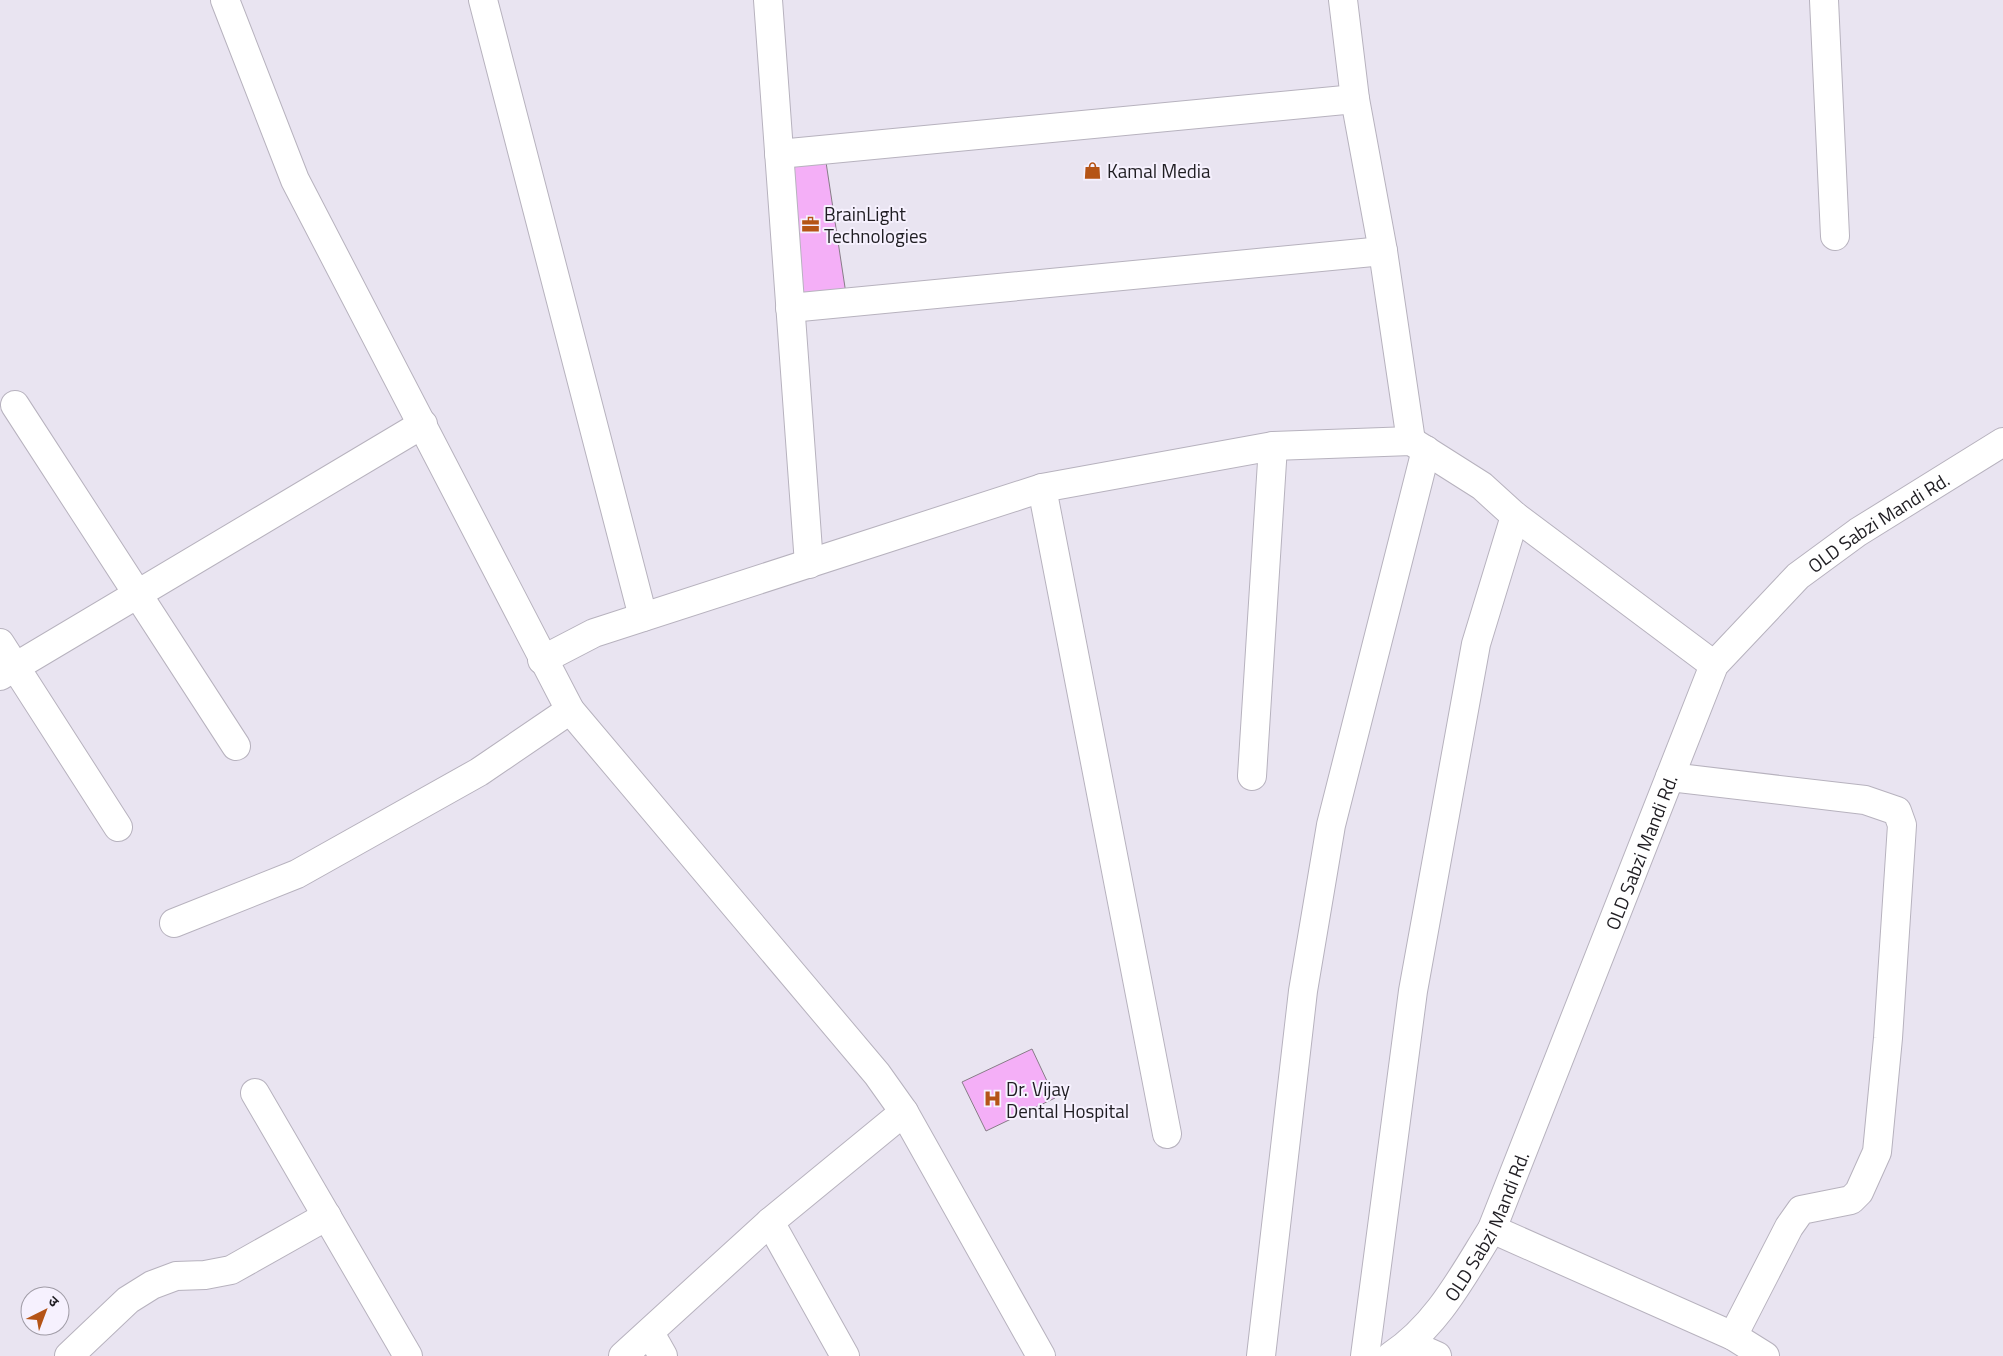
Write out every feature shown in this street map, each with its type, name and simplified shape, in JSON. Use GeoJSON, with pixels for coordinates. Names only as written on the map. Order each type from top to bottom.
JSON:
{"type":"FeatureCollection","features":[{"type":"Feature","properties":{"kind":"street"},"geometry":{"type":"LineString","coordinates":[[225,0],[295,180],[423,424],[542,660],[570,710],[877,1074],[904,1112],[1040,1356]]}},
{"type":"Feature","properties":{"kind":"street"},"geometry":{"type":"LineString","coordinates":[[483,0],[643,617]]}},
{"type":"Feature","properties":{"kind":"street"},"geometry":{"type":"LineString","coordinates":[[768,0],[808,564]]}},
{"type":"Feature","properties":{"kind":"street"},"geometry":{"type":"LineString","coordinates":[[1261,1356],[1303,991],[1331,825],[1419,445],[1355,99],[1344,0]]}},
{"type":"Feature","properties":{"kind":"street"},"geometry":{"type":"LineString","coordinates":[[1824,0],[1835,236]]}},
{"type":"Feature","properties":{"kind":"street"},"geometry":{"type":"LineString","coordinates":[[779,154],[1355,99]]}},
{"type":"Feature","properties":{"kind":"street"},"geometry":{"type":"LineString","coordinates":[[790,308],[1383,251]]}},
{"type":"Feature","properties":{"kind":"street"},"geometry":{"type":"LineString","coordinates":[[15,405],[236,746]]}},
{"type":"Feature","properties":{"kind":"street"},"geometry":{"type":"LineString","coordinates":[[8,671],[423,424]]}},
{"type":"Feature","properties":{"kind":"street","name":"OLD Sabzi Mandi Rd."},"geometry":{"type":"LineString","coordinates":[[1401,1350],[1444,1307],[1492,1228],[1714,665],[1798,576],[1858,532],[2003,442]]}},
{"type":"Feature","properties":{"kind":"street"},"geometry":{"type":"LineString","coordinates":[[542,660],[594,633],[1042,488],[1272,446],[1419,445],[1482,486],[1515,516],[1714,665]]}},
{"type":"Feature","properties":{"kind":"street"},"geometry":{"type":"LineString","coordinates":[[1252,776],[1272,446]]}},
{"type":"Feature","properties":{"kind":"street"},"geometry":{"type":"LineString","coordinates":[[1042,488],[1167,1134]]}},
{"type":"Feature","properties":{"kind":"street"},"geometry":{"type":"LineString","coordinates":[[1366,1356],[1413,991],[1476,644],[1515,516]]}},
{"type":"Feature","properties":{"kind":"street"},"geometry":{"type":"LineString","coordinates":[[0,643],[8,671],[118,828]]}},
{"type":"Feature","properties":{"kind":"street"},"geometry":{"type":"LineString","coordinates":[[174,924],[297,874],[479,772],[570,710]]}},
{"type":"Feature","properties":{"kind":"street"},"geometry":{"type":"LineString","coordinates":[[1670,777],[1865,800],[1897,812],[1902,825],[1888,1028],[1877,1152],[1859,1192],[1851,1200],[1801,1210],[1789,1227],[1733,1336]]}},
{"type":"Feature","properties":{"kind":"street"},"geometry":{"type":"LineString","coordinates":[[255,1092],[408,1356]]}},
{"type":"Feature","properties":{"kind":"street"},"geometry":{"type":"LineString","coordinates":[[623,1356],[656,1344],[770,1222],[904,1112]]}},
{"type":"Feature","properties":{"kind":"street"},"geometry":{"type":"LineString","coordinates":[[70,1356],[128,1300],[152,1285],[176,1276],[205,1275],[231,1270],[327,1216]]}},
{"type":"Feature","properties":{"kind":"street"},"geometry":{"type":"LineString","coordinates":[[770,1222],[845,1356]]}},
{"type":"Feature","properties":{"kind":"street"},"geometry":{"type":"LineString","coordinates":[[1492,1228],[1733,1336],[1765,1356]]}},
{"type":"Feature","properties":{"kind":"street"},"geometry":{"type":"LineString","coordinates":[[1401,1350],[1437,1356]]}},
{"type":"Feature","properties":{"kind":"building","name":"BrainLight Technologies"},"geometry":{"type":"Polygon","coordinates":[[[824,149],[846,294],[790,308],[779,154],[824,149]]]}},
{"type":"Feature","properties":{"kind":"building"},"geometry":{"type":"Polygon","coordinates":[[[1032,1049],[1055,1098],[986,1131],[962,1082],[1032,1049]]]}},
{"type":"Feature","properties":{"kind":"place","name":"Kamal Media"},"geometry":{"type":"Point","coordinates":[1093,170]}},
{"type":"Feature","properties":{"kind":"place","name":"BrainLight Technologies"},"geometry":{"type":"Point","coordinates":[810,224]}},
{"type":"Feature","properties":{"kind":"place","name":"Dr. Vijay Dental Hospital"},"geometry":{"type":"Point","coordinates":[992,1099]}}]}
